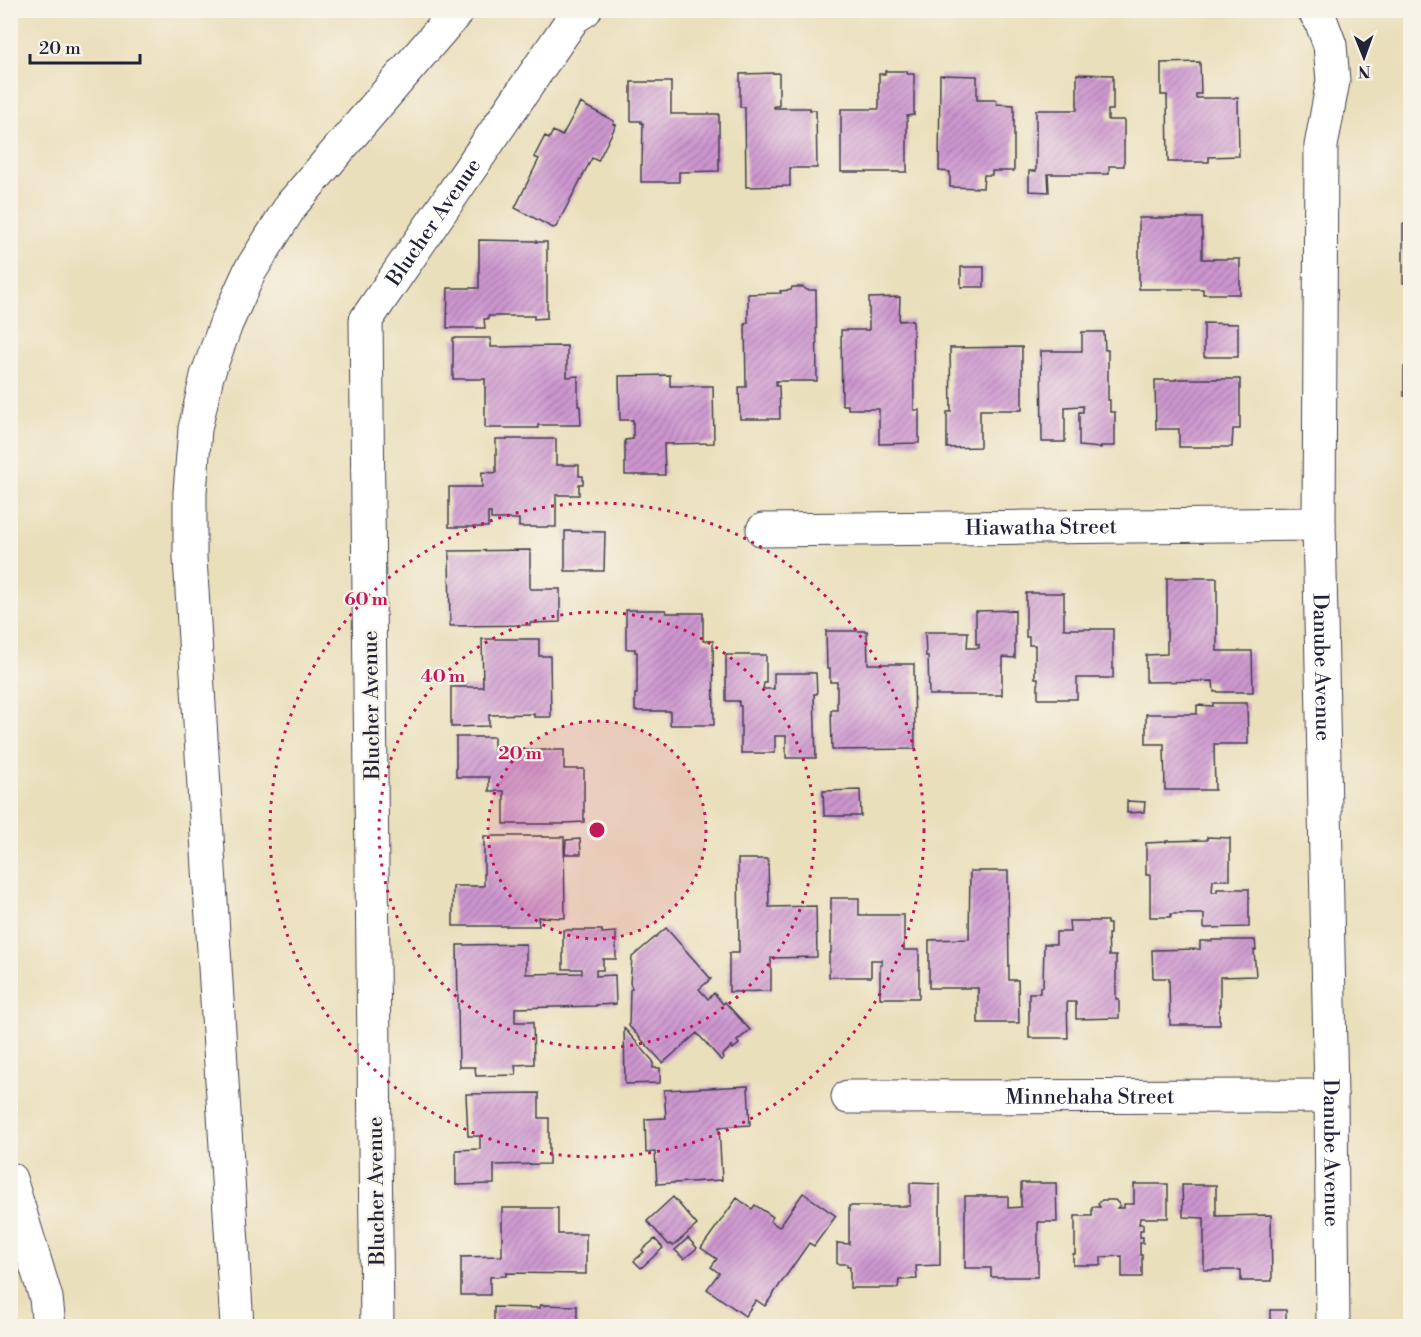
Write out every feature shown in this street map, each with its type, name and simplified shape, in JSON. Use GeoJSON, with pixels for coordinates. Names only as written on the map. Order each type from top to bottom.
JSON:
{"type":"FeatureCollection","features":[{"type":"Feature","properties":{"kind":"main road"},"geometry":{"type":"LineString","coordinates":[[237,1326],[190,558],[190,492],[195,429],[207,376],[226,324],[250,272],[292,204],[458,10]]}},
{"type":"Feature","properties":{"kind":"main road","name":"Blucher Avenue"},"geometry":{"type":"LineString","coordinates":[[377,1326],[366,320],[574,17],[585,10]]}},
{"type":"Feature","properties":{"kind":"main road","name":"Danube Avenue"},"geometry":{"type":"LineString","coordinates":[[1314,10],[1330,45],[1333,81],[1321,146],[1319,524],[1331,1096],[1333,1326]]}},
{"type":"Feature","properties":{"kind":"main road","name":"Hiawatha Street"},"geometry":{"type":"LineString","coordinates":[[763,530],[1319,524]]}},
{"type":"Feature","properties":{"kind":"main road","name":"Minnehaha Street"},"geometry":{"type":"LineString","coordinates":[[848,1097],[1331,1096]]}},
{"type":"Feature","properties":{"kind":"main road"},"geometry":{"type":"LineString","coordinates":[[10,1179],[46,1298],[49,1326]]}},
{"type":"Feature","properties":{"kind":"building"},"geometry":{"type":"Polygon","coordinates":[[[1200,62],[1201,94],[1196,94],[1196,98],[1238,98],[1239,156],[1209,157],[1209,162],[1168,162],[1167,95],[1161,95],[1161,63],[1200,62]]]}},
{"type":"Feature","properties":{"kind":"building"},"geometry":{"type":"Polygon","coordinates":[[[885,71],[907,71],[907,74],[914,74],[914,115],[907,116],[907,172],[841,172],[841,109],[879,109],[879,74],[885,74],[885,71]]]}},
{"type":"Feature","properties":{"kind":"building"},"geometry":{"type":"Polygon","coordinates":[[[779,73],[779,106],[774,106],[774,108],[816,110],[817,168],[790,168],[790,186],[746,187],[745,107],[740,107],[740,74],[779,73]]]}},
{"type":"Feature","properties":{"kind":"building"},"geometry":{"type":"Polygon","coordinates":[[[1077,74],[1113,75],[1113,110],[1108,110],[1108,120],[1124,120],[1124,166],[1109,166],[1109,174],[1048,174],[1049,192],[1029,191],[1029,171],[1036,171],[1036,110],[1077,110],[1077,74]]]}},
{"type":"Feature","properties":{"kind":"building"},"geometry":{"type":"Polygon","coordinates":[[[940,75],[977,76],[977,100],[996,100],[997,104],[1014,105],[1014,171],[992,171],[992,175],[984,175],[983,188],[950,187],[950,172],[939,171],[940,75]]]}},
{"type":"Feature","properties":{"kind":"building"},"geometry":{"type":"Polygon","coordinates":[[[631,82],[671,82],[671,114],[719,114],[719,171],[679,172],[679,182],[641,182],[643,123],[631,121],[631,82]]]}},
{"type":"Feature","properties":{"kind":"building"},"geometry":{"type":"Polygon","coordinates":[[[580,103],[614,121],[613,124],[616,125],[598,161],[592,158],[556,227],[553,228],[515,208],[539,159],[534,157],[545,136],[549,139],[553,131],[562,136],[580,103]]]}},
{"type":"Feature","properties":{"kind":"building"},"geometry":{"type":"Polygon","coordinates":[[[1406,152],[1410,152],[1410,189],[1407,189],[1406,152]]]}},
{"type":"Feature","properties":{"kind":"building"},"geometry":{"type":"Polygon","coordinates":[[[1139,218],[1202,218],[1202,259],[1240,259],[1240,294],[1203,294],[1203,289],[1139,289],[1139,218]]]}},
{"type":"Feature","properties":{"kind":"building"},"geometry":{"type":"Polygon","coordinates":[[[1403,224],[1410,224],[1410,283],[1403,283],[1403,224]]]}},
{"type":"Feature","properties":{"kind":"building"},"geometry":{"type":"Polygon","coordinates":[[[479,240],[547,242],[547,318],[488,316],[488,319],[484,319],[485,328],[447,328],[448,288],[479,288],[479,240]]]}},
{"type":"Feature","properties":{"kind":"building"},"geometry":{"type":"Polygon","coordinates":[[[961,267],[984,267],[984,287],[961,287],[961,267]]]}},
{"type":"Feature","properties":{"kind":"building"},"geometry":{"type":"Polygon","coordinates":[[[792,287],[816,290],[817,381],[776,381],[776,386],[779,386],[780,419],[740,419],[739,387],[746,387],[745,323],[748,323],[748,294],[781,293],[780,291],[791,290],[792,287]]]}},
{"type":"Feature","properties":{"kind":"building"},"geometry":{"type":"Polygon","coordinates":[[[900,297],[899,321],[913,320],[914,410],[919,410],[919,443],[879,444],[879,409],[848,409],[848,405],[842,405],[841,330],[869,330],[869,298],[900,297]]]}},
{"type":"Feature","properties":{"kind":"building"},"geometry":{"type":"Polygon","coordinates":[[[1204,323],[1238,324],[1238,357],[1204,357],[1204,323]]]}},
{"type":"Feature","properties":{"kind":"building"},"geometry":{"type":"Polygon","coordinates":[[[1082,332],[1104,332],[1105,350],[1108,350],[1108,400],[1110,400],[1110,412],[1115,412],[1115,446],[1101,446],[1101,448],[1079,446],[1079,412],[1083,412],[1083,406],[1065,407],[1065,442],[1042,442],[1041,351],[1082,351],[1082,332]]]}},
{"type":"Feature","properties":{"kind":"building"},"geometry":{"type":"Polygon","coordinates":[[[453,338],[491,338],[491,347],[567,346],[567,377],[578,376],[578,406],[580,406],[581,425],[485,428],[485,379],[453,379],[453,338]]]}},
{"type":"Feature","properties":{"kind":"building"},"geometry":{"type":"Polygon","coordinates":[[[1022,347],[1022,410],[980,410],[980,447],[947,448],[947,412],[951,412],[950,348],[1022,347]]]}},
{"type":"Feature","properties":{"kind":"building"},"geometry":{"type":"Polygon","coordinates":[[[1404,367],[1410,367],[1410,396],[1404,396],[1404,367]]]}},
{"type":"Feature","properties":{"kind":"building"},"geometry":{"type":"Polygon","coordinates":[[[670,375],[670,386],[713,386],[714,443],[664,444],[665,475],[625,475],[625,440],[633,439],[633,420],[620,420],[619,376],[670,375]]]}},
{"type":"Feature","properties":{"kind":"building"},"geometry":{"type":"Polygon","coordinates":[[[1240,379],[1240,429],[1233,429],[1232,447],[1179,447],[1179,429],[1156,429],[1155,380],[1240,379]]]}},
{"type":"Feature","properties":{"kind":"building"},"geometry":{"type":"Polygon","coordinates":[[[496,439],[556,439],[556,465],[579,465],[579,476],[583,476],[583,484],[579,484],[579,495],[556,495],[556,527],[519,527],[519,519],[491,519],[491,513],[488,513],[488,527],[449,527],[449,487],[482,487],[482,472],[496,473],[496,439]]]}},
{"type":"Feature","properties":{"kind":"building"},"geometry":{"type":"Polygon","coordinates":[[[565,531],[605,532],[604,571],[565,571],[565,531]]]}},
{"type":"Feature","properties":{"kind":"building"},"geometry":{"type":"Polygon","coordinates":[[[530,550],[530,589],[560,589],[560,622],[530,623],[530,625],[450,626],[449,551],[530,550]]]}},
{"type":"Feature","properties":{"kind":"building"},"geometry":{"type":"Polygon","coordinates":[[[1167,578],[1217,578],[1217,651],[1252,651],[1253,692],[1214,692],[1213,681],[1146,682],[1146,655],[1167,654],[1167,578]]]}},
{"type":"Feature","properties":{"kind":"building"},"geometry":{"type":"Polygon","coordinates":[[[1026,593],[1064,593],[1064,629],[1113,629],[1113,678],[1077,678],[1077,699],[1038,699],[1038,678],[1035,678],[1035,645],[1029,645],[1029,637],[1026,637],[1026,593]]]}},
{"type":"Feature","properties":{"kind":"building"},"geometry":{"type":"Polygon","coordinates":[[[626,610],[703,613],[703,641],[713,641],[714,725],[670,725],[670,711],[635,711],[637,652],[635,649],[626,649],[626,610]]]}},
{"type":"Feature","properties":{"kind":"building"},"geometry":{"type":"Polygon","coordinates":[[[1015,610],[1015,658],[1003,657],[1002,695],[929,695],[925,632],[968,632],[967,648],[979,648],[979,644],[976,644],[976,611],[1015,610]]]}},
{"type":"Feature","properties":{"kind":"building"},"geometry":{"type":"Polygon","coordinates":[[[826,631],[867,631],[868,664],[914,664],[915,749],[832,750],[831,710],[837,710],[837,682],[830,682],[830,669],[827,669],[826,631]]]}},
{"type":"Feature","properties":{"kind":"building"},"geometry":{"type":"Polygon","coordinates":[[[482,639],[539,639],[539,656],[550,656],[551,717],[534,717],[534,714],[489,715],[489,726],[451,727],[451,687],[483,687],[482,639]]]}},
{"type":"Feature","properties":{"kind":"building"},"geometry":{"type":"Polygon","coordinates":[[[726,655],[766,655],[766,683],[763,689],[774,689],[774,673],[816,673],[817,694],[814,694],[816,758],[786,758],[786,736],[775,736],[775,753],[741,753],[741,706],[739,706],[739,701],[726,701],[726,655]]]}},
{"type":"Feature","properties":{"kind":"building"},"geometry":{"type":"Polygon","coordinates":[[[1410,701],[1410,744],[1408,744],[1407,702],[1410,701]]]}},
{"type":"Feature","properties":{"kind":"building"},"geometry":{"type":"Polygon","coordinates":[[[1213,703],[1247,703],[1248,744],[1214,744],[1215,790],[1165,790],[1164,744],[1146,744],[1146,714],[1197,714],[1197,705],[1213,706],[1213,703]]]}},
{"type":"Feature","properties":{"kind":"building"},"geometry":{"type":"Polygon","coordinates":[[[456,737],[494,737],[494,750],[564,750],[564,769],[584,769],[584,822],[504,824],[504,791],[489,791],[489,777],[456,777],[456,737]]]}},
{"type":"Feature","properties":{"kind":"building"},"geometry":{"type":"Polygon","coordinates":[[[860,790],[861,816],[824,816],[823,791],[860,790]]]}},
{"type":"Feature","properties":{"kind":"building"},"geometry":{"type":"Polygon","coordinates":[[[1127,801],[1145,802],[1144,812],[1127,813],[1127,801]]]}},
{"type":"Feature","properties":{"kind":"building"},"geometry":{"type":"Polygon","coordinates":[[[484,836],[564,837],[565,918],[538,917],[539,926],[453,926],[453,886],[484,886],[484,836]]]}},
{"type":"Feature","properties":{"kind":"building"},"geometry":{"type":"Polygon","coordinates":[[[1207,837],[1230,838],[1230,880],[1213,880],[1212,892],[1217,892],[1217,889],[1249,889],[1249,927],[1204,928],[1204,914],[1171,914],[1171,917],[1150,917],[1150,875],[1146,875],[1146,843],[1207,840],[1207,837]]]}},
{"type":"Feature","properties":{"kind":"building"},"geometry":{"type":"Polygon","coordinates":[[[580,839],[581,854],[565,854],[566,840],[580,839]]]}},
{"type":"Feature","properties":{"kind":"building"},"geometry":{"type":"Polygon","coordinates":[[[738,859],[768,859],[769,907],[816,906],[817,957],[771,958],[771,991],[729,992],[729,953],[739,953],[738,859]]]}},
{"type":"Feature","properties":{"kind":"building"},"geometry":{"type":"Polygon","coordinates":[[[970,871],[1008,871],[1009,980],[1018,980],[1019,1023],[978,1023],[978,988],[929,988],[929,940],[969,939],[970,871]]]}},
{"type":"Feature","properties":{"kind":"building"},"geometry":{"type":"Polygon","coordinates":[[[831,898],[859,898],[859,915],[904,915],[904,950],[919,950],[919,998],[880,998],[882,960],[871,960],[871,977],[829,977],[831,898]]]}},
{"type":"Feature","properties":{"kind":"building"},"geometry":{"type":"Polygon","coordinates":[[[1069,921],[1107,921],[1107,924],[1110,924],[1109,956],[1116,956],[1116,999],[1119,999],[1119,1018],[1076,1019],[1076,1002],[1067,1002],[1068,1038],[1029,1038],[1029,993],[1040,993],[1040,987],[1043,987],[1044,944],[1056,944],[1056,932],[1070,932],[1069,921]]]}},
{"type":"Feature","properties":{"kind":"building"},"geometry":{"type":"Polygon","coordinates":[[[666,928],[711,979],[699,989],[708,999],[714,993],[750,1030],[737,1041],[739,1044],[733,1049],[732,1046],[722,1056],[724,1058],[721,1060],[697,1033],[663,1063],[629,1026],[632,957],[666,928]]]}},
{"type":"Feature","properties":{"kind":"building"},"geometry":{"type":"Polygon","coordinates":[[[563,930],[616,932],[616,959],[603,959],[603,970],[596,970],[596,976],[615,975],[616,1004],[515,1008],[515,1022],[533,1022],[534,1064],[515,1065],[516,1075],[476,1076],[475,1067],[459,1067],[457,945],[526,944],[526,974],[582,973],[582,969],[563,969],[563,930]]]}},
{"type":"Feature","properties":{"kind":"building"},"geometry":{"type":"Polygon","coordinates":[[[1255,940],[1256,976],[1220,977],[1220,1025],[1170,1025],[1169,978],[1153,978],[1152,950],[1200,949],[1200,941],[1255,940]]]}},
{"type":"Feature","properties":{"kind":"building"},"geometry":{"type":"Polygon","coordinates":[[[624,1028],[653,1061],[653,1068],[660,1068],[660,1083],[625,1084],[624,1028]]]}},
{"type":"Feature","properties":{"kind":"building"},"geometry":{"type":"Polygon","coordinates":[[[748,1086],[750,1125],[719,1127],[722,1180],[657,1184],[655,1152],[646,1153],[645,1119],[666,1118],[664,1090],[748,1086]]]}},
{"type":"Feature","properties":{"kind":"building"},"geometry":{"type":"Polygon","coordinates":[[[539,1093],[539,1118],[549,1118],[549,1164],[494,1165],[494,1184],[456,1185],[456,1150],[480,1149],[480,1136],[468,1136],[466,1094],[539,1093]]]}},
{"type":"Feature","properties":{"kind":"building"},"geometry":{"type":"Polygon","coordinates":[[[910,1183],[940,1184],[940,1265],[916,1266],[917,1279],[899,1280],[898,1288],[850,1288],[850,1267],[847,1267],[847,1264],[837,1264],[837,1243],[849,1244],[849,1206],[910,1206],[910,1183]]]}},
{"type":"Feature","properties":{"kind":"building"},"geometry":{"type":"Polygon","coordinates":[[[1021,1183],[1056,1183],[1057,1222],[1038,1222],[1038,1277],[991,1277],[991,1268],[965,1268],[965,1196],[1008,1196],[1008,1208],[1021,1207],[1021,1183]]]}},
{"type":"Feature","properties":{"kind":"building"},"geometry":{"type":"Polygon","coordinates":[[[1134,1184],[1168,1184],[1168,1218],[1140,1218],[1139,1224],[1143,1224],[1143,1230],[1140,1230],[1140,1237],[1143,1237],[1143,1243],[1140,1243],[1142,1277],[1122,1277],[1122,1256],[1101,1257],[1101,1265],[1073,1265],[1075,1216],[1092,1216],[1092,1207],[1100,1207],[1098,1204],[1102,1200],[1115,1200],[1120,1205],[1117,1208],[1124,1208],[1124,1204],[1134,1204],[1134,1184]]]}},
{"type":"Feature","properties":{"kind":"building"},"geometry":{"type":"Polygon","coordinates":[[[1182,1185],[1216,1185],[1216,1216],[1271,1215],[1272,1281],[1241,1281],[1241,1270],[1204,1270],[1204,1218],[1183,1217],[1182,1185]]]}},
{"type":"Feature","properties":{"kind":"building"},"geometry":{"type":"Polygon","coordinates":[[[803,1193],[836,1216],[814,1246],[809,1243],[765,1306],[756,1300],[745,1316],[707,1289],[719,1273],[711,1267],[717,1259],[701,1248],[737,1198],[752,1209],[755,1205],[773,1217],[770,1221],[779,1227],[803,1193]]]}},
{"type":"Feature","properties":{"kind":"building"},"geometry":{"type":"Polygon","coordinates":[[[673,1197],[697,1225],[673,1246],[669,1245],[647,1221],[673,1197]]]}},
{"type":"Feature","properties":{"kind":"building"},"geometry":{"type":"Polygon","coordinates":[[[502,1208],[558,1208],[558,1234],[586,1234],[586,1274],[506,1273],[506,1276],[490,1277],[490,1295],[461,1295],[461,1257],[502,1256],[502,1208]]]}},
{"type":"Feature","properties":{"kind":"building"},"geometry":{"type":"Polygon","coordinates":[[[688,1238],[697,1248],[684,1259],[675,1250],[688,1238]]]}},
{"type":"Feature","properties":{"kind":"building"},"geometry":{"type":"Polygon","coordinates":[[[655,1239],[663,1248],[641,1268],[634,1261],[644,1252],[642,1250],[655,1239]]]}},
{"type":"Feature","properties":{"kind":"building"},"geometry":{"type":"Polygon","coordinates":[[[540,1305],[577,1306],[577,1326],[494,1326],[494,1307],[540,1308],[540,1305]]]}},
{"type":"Feature","properties":{"kind":"building"},"geometry":{"type":"Polygon","coordinates":[[[1270,1310],[1286,1310],[1286,1324],[1270,1323],[1270,1310]]]}}]}
